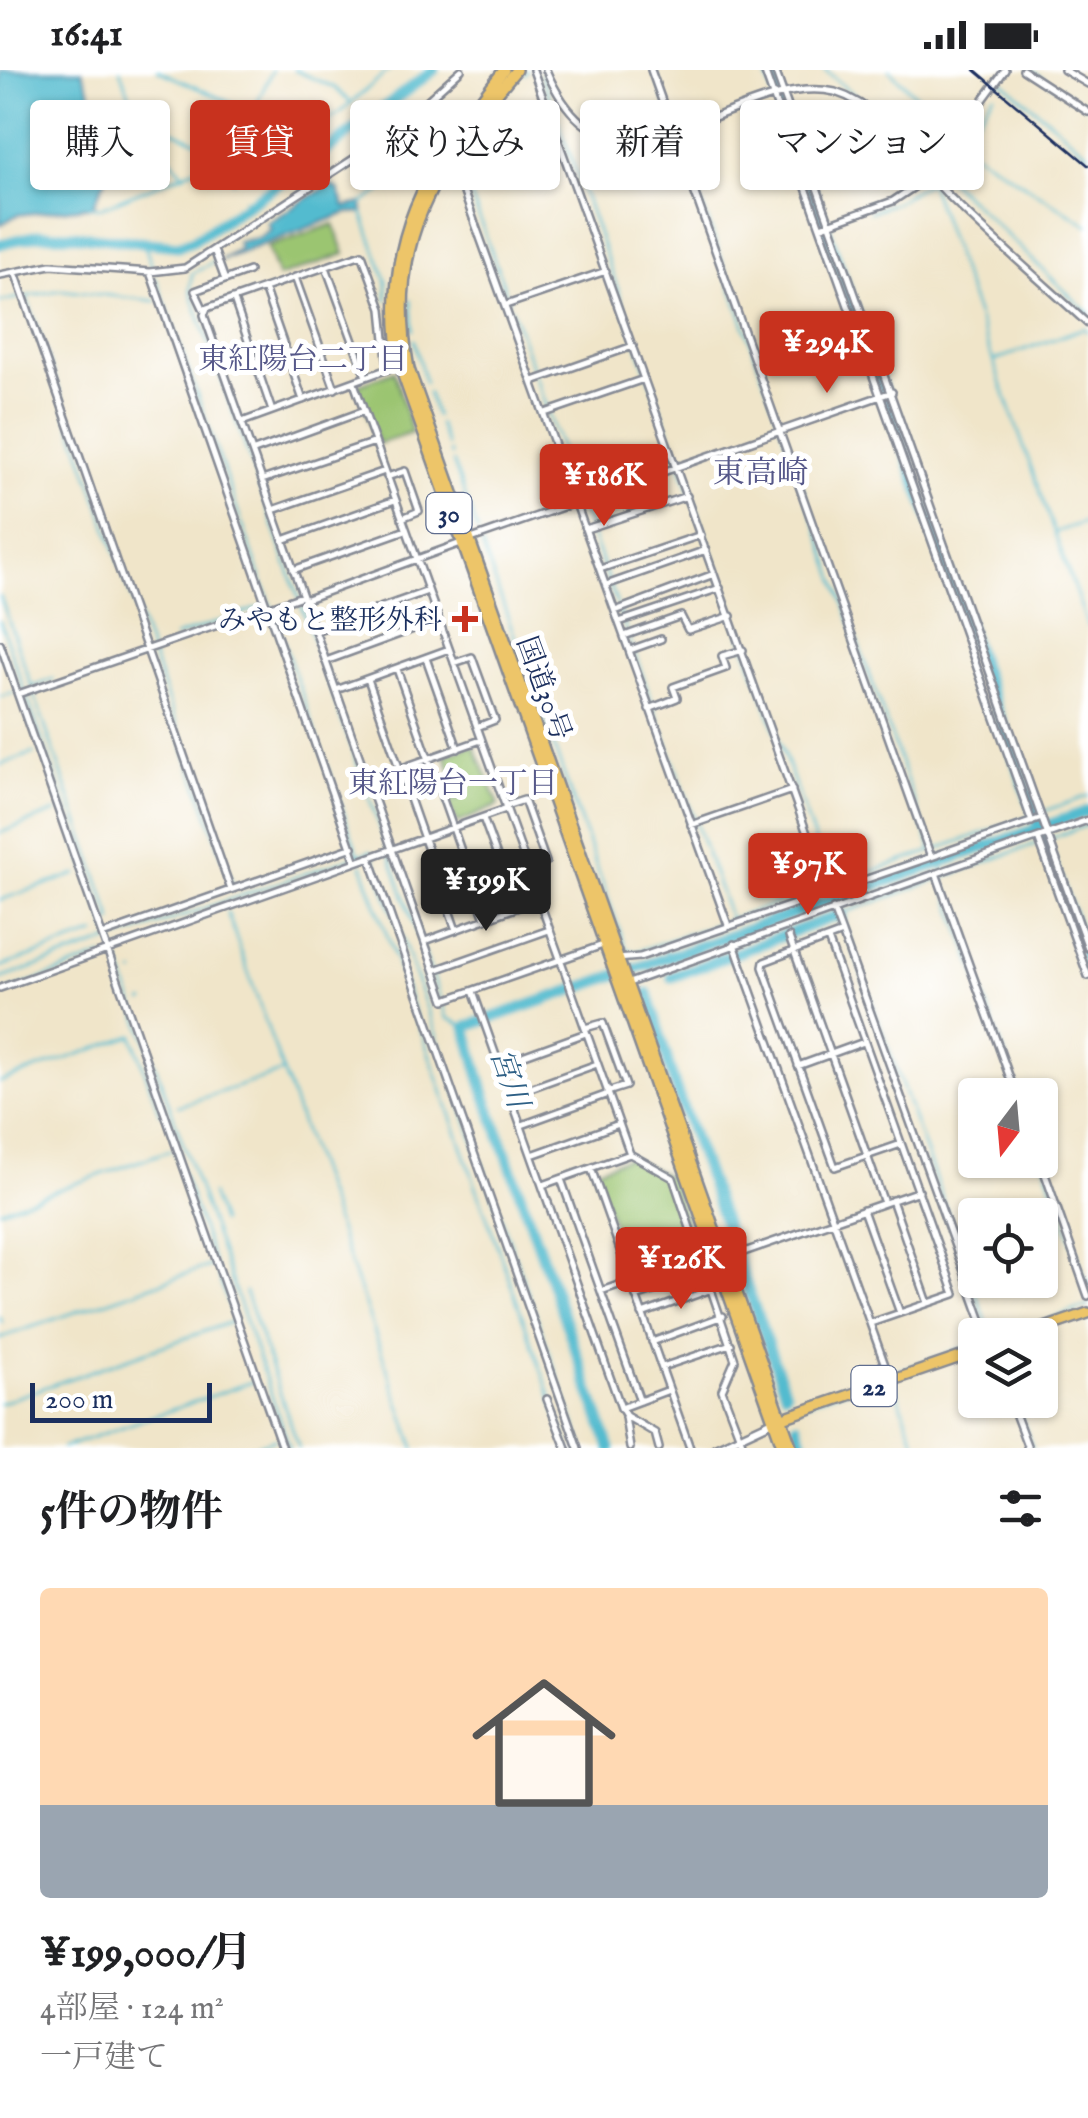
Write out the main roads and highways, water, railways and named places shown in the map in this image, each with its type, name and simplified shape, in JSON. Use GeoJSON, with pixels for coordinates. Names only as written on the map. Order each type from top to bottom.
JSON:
{"type":"FeatureCollection","features":[{"type":"Feature","properties":{"kind":"main road","name":"国道30号"},"geometry":{"type":"LineString","coordinates":[[504,70],[453,134],[424,180],[409,218],[400,253],[395,307],[408,396],[614,963],[728,1258],[783,1448]]}},
{"type":"Feature","properties":{"kind":"main road","name":"国道30号"},"geometry":{"type":"LineString","coordinates":[[464,542],[410,369],[402,308],[416,220],[449,154],[516,70]]}},
{"type":"Feature","properties":{"kind":"main road"},"geometry":{"type":"LineString","coordinates":[[1058,1324],[1088,1314]]}},
{"type":"Feature","properties":{"kind":"main road","name":"22"},"geometry":{"type":"LineString","coordinates":[[778,1420],[889,1376],[958,1357]]}},
{"type":"Feature","properties":{"kind":"main road","name":"国道30号"},"geometry":{"type":"LineString","coordinates":[[778,1420],[792,1448]]}},
{"type":"Feature","properties":{"kind":"water"},"geometry":{"type":"Polygon","coordinates":[[[0,70],[82,70],[93,100],[30,100],[30,190],[100,190],[93,206],[17,215],[0,225],[0,70]]]}},
{"type":"Feature","properties":{"kind":"water"},"geometry":{"type":"Polygon","coordinates":[[[330,185],[338,189],[345,207],[362,203],[363,212],[347,213],[221,260],[240,248],[237,242],[258,238],[271,229],[267,223],[322,190],[330,190],[330,185]]]}},
{"type":"Feature","properties":{"kind":"waterway"},"geometry":{"type":"LineString","coordinates":[[120,70],[137,114],[190,138]]}},
{"type":"Feature","properties":{"kind":"waterway"},"geometry":{"type":"LineString","coordinates":[[157,70],[224,100]]}},
{"type":"Feature","properties":{"kind":"waterway"},"geometry":{"type":"LineString","coordinates":[[259,100],[272,70]]}},
{"type":"Feature","properties":{"kind":"waterway"},"geometry":{"type":"LineString","coordinates":[[294,70],[335,88],[349,101]]}},
{"type":"Feature","properties":{"kind":"waterway"},"geometry":{"type":"LineString","coordinates":[[330,119],[389,70]]}},
{"type":"Feature","properties":{"kind":"waterway"},"geometry":{"type":"LineString","coordinates":[[0,244],[38,235],[178,246],[194,240],[307,165],[434,70]]}},
{"type":"Feature","properties":{"kind":"waterway"},"geometry":{"type":"LineString","coordinates":[[654,70],[665,100]]}},
{"type":"Feature","properties":{"kind":"waterway"},"geometry":{"type":"LineString","coordinates":[[769,70],[1088,964]]}},
{"type":"Feature","properties":{"kind":"waterway"},"geometry":{"type":"LineString","coordinates":[[825,70],[861,100]]}},
{"type":"Feature","properties":{"kind":"waterway"},"geometry":{"type":"LineString","coordinates":[[889,70],[921,100]]}},
{"type":"Feature","properties":{"kind":"waterway"},"geometry":{"type":"LineString","coordinates":[[1030,70],[1088,107]]}},
{"type":"Feature","properties":{"kind":"waterway"},"geometry":{"type":"LineString","coordinates":[[524,74],[527,71]]}},
{"type":"Feature","properties":{"kind":"waterway"},"geometry":{"type":"LineString","coordinates":[[541,74],[831,886]]}},
{"type":"Feature","properties":{"kind":"waterway"},"geometry":{"type":"LineString","coordinates":[[1001,80],[1088,153]]}},
{"type":"Feature","properties":{"kind":"waterway"},"geometry":{"type":"LineString","coordinates":[[984,108],[994,94]]}},
{"type":"Feature","properties":{"kind":"waterway"},"geometry":{"type":"LineString","coordinates":[[170,158],[184,175]]}},
{"type":"Feature","properties":{"kind":"waterway"},"geometry":{"type":"LineString","coordinates":[[984,159],[1088,225]]}},
{"type":"Feature","properties":{"kind":"waterway"},"geometry":{"type":"LineString","coordinates":[[89,206],[100,208],[190,171]]}},
{"type":"Feature","properties":{"kind":"waterway"},"geometry":{"type":"LineString","coordinates":[[362,204],[382,190]]}},
{"type":"Feature","properties":{"kind":"waterway"},"geometry":{"type":"LineString","coordinates":[[469,190],[509,301]]}},
{"type":"Feature","properties":{"kind":"waterway"},"geometry":{"type":"LineString","coordinates":[[697,190],[932,851]]}},
{"type":"Feature","properties":{"kind":"waterway"},"geometry":{"type":"LineString","coordinates":[[870,212],[915,190]]}},
{"type":"Feature","properties":{"kind":"waterway"},"geometry":{"type":"LineString","coordinates":[[932,190],[1088,627]]}},
{"type":"Feature","properties":{"kind":"waterway"},"geometry":{"type":"LineString","coordinates":[[960,190],[1088,313]]}},
{"type":"Feature","properties":{"kind":"waterway"},"geometry":{"type":"LineString","coordinates":[[244,199],[248,204]]}},
{"type":"Feature","properties":{"kind":"waterway"},"geometry":{"type":"LineString","coordinates":[[362,212],[387,282],[387,300]]}},
{"type":"Feature","properties":{"kind":"waterway"},"geometry":{"type":"LineString","coordinates":[[144,243],[152,267]]}},
{"type":"Feature","properties":{"kind":"waterway"},"geometry":{"type":"LineString","coordinates":[[215,261],[192,274],[190,289],[447,1018],[466,1027]]}},
{"type":"Feature","properties":{"kind":"waterway"},"geometry":{"type":"LineString","coordinates":[[156,278],[359,857]]}},
{"type":"Feature","properties":{"kind":"waterway"},"geometry":{"type":"LineString","coordinates":[[29,296],[61,290],[156,301]]}},
{"type":"Feature","properties":{"kind":"waterway"},"geometry":{"type":"LineString","coordinates":[[26,296],[233,886]]}},
{"type":"Feature","properties":{"kind":"waterway"},"geometry":{"type":"LineString","coordinates":[[0,302],[21,297]]}},
{"type":"Feature","properties":{"kind":"waterway"},"geometry":{"type":"LineString","coordinates":[[411,300],[413,330]]}},
{"type":"Feature","properties":{"kind":"waterway"},"geometry":{"type":"LineString","coordinates":[[511,307],[578,498]]}},
{"type":"Feature","properties":{"kind":"waterway"},"geometry":{"type":"LineString","coordinates":[[993,361],[1084,328],[1088,332]]}},
{"type":"Feature","properties":{"kind":"waterway"},"geometry":{"type":"LineString","coordinates":[[414,340],[425,383]]}},
{"type":"Feature","properties":{"kind":"waterway"},"geometry":{"type":"LineString","coordinates":[[428,393],[436,416]]}},
{"type":"Feature","properties":{"kind":"waterway"},"geometry":{"type":"LineString","coordinates":[[439,424],[447,445]]}},
{"type":"Feature","properties":{"kind":"waterway"},"geometry":{"type":"LineString","coordinates":[[453,462],[478,532]]}},
{"type":"Feature","properties":{"kind":"waterway"},"geometry":{"type":"LineString","coordinates":[[581,505],[730,918]]}},
{"type":"Feature","properties":{"kind":"waterway"},"geometry":{"type":"LineString","coordinates":[[1056,532],[1088,521]]}},
{"type":"Feature","properties":{"kind":"waterway"},"geometry":{"type":"LineString","coordinates":[[482,545],[626,949],[635,952],[825,887]]}},
{"type":"Feature","properties":{"kind":"waterway"},"geometry":{"type":"LineString","coordinates":[[0,596],[32,687],[53,679]]}},
{"type":"Feature","properties":{"kind":"waterway"},"geometry":{"type":"LineString","coordinates":[[175,637],[264,606]]}},
{"type":"Feature","properties":{"kind":"waterway"},"geometry":{"type":"LineString","coordinates":[[0,621],[109,932]]}},
{"type":"Feature","properties":{"kind":"waterway"},"geometry":{"type":"LineString","coordinates":[[33,692],[113,921],[107,923]]}},
{"type":"Feature","properties":{"kind":"waterway"},"geometry":{"type":"LineString","coordinates":[[0,697],[13,693]]}},
{"type":"Feature","properties":{"kind":"waterway"},"geometry":{"type":"LineString","coordinates":[[0,765],[34,753]]}},
{"type":"Feature","properties":{"kind":"waterway"},"geometry":{"type":"LineString","coordinates":[[1044,811],[1088,796]]}},
{"type":"Feature","properties":{"kind":"waterway","name":"宮川"},"geometry":{"type":"LineString","coordinates":[[942,862],[1088,811]]}},
{"type":"Feature","properties":{"kind":"waterway"},"geometry":{"type":"LineString","coordinates":[[0,833],[56,812]]}},
{"type":"Feature","properties":{"kind":"waterway"},"geometry":{"type":"LineString","coordinates":[[937,849],[1036,815]]}},
{"type":"Feature","properties":{"kind":"waterway"},"geometry":{"type":"LineString","coordinates":[[947,876],[1088,825]]}},
{"type":"Feature","properties":{"kind":"waterway"},"geometry":{"type":"LineString","coordinates":[[833,885],[935,850]]}},
{"type":"Feature","properties":{"kind":"waterway"},"geometry":{"type":"LineString","coordinates":[[0,979],[371,851],[583,1448]]}},
{"type":"Feature","properties":{"kind":"waterway","name":"宮川"},"geometry":{"type":"LineString","coordinates":[[938,855],[944,871]]}},
{"type":"Feature","properties":{"kind":"waterway","name":"宮川"},"geometry":{"type":"LineString","coordinates":[[610,1448],[484,1091],[466,1027],[940,863]]}},
{"type":"Feature","properties":{"kind":"waterway"},"geometry":{"type":"LineString","coordinates":[[362,865],[569,1448]]}},
{"type":"Feature","properties":{"kind":"waterway"},"geometry":{"type":"LineString","coordinates":[[0,900],[77,874]]}},
{"type":"Feature","properties":{"kind":"waterway"},"geometry":{"type":"LineString","coordinates":[[841,914],[945,877]]}},
{"type":"Feature","properties":{"kind":"waterway"},"geometry":{"type":"LineString","coordinates":[[942,878],[1013,1078]]}},
{"type":"Feature","properties":{"kind":"waterway"},"geometry":{"type":"LineString","coordinates":[[227,912],[415,1448]]}},
{"type":"Feature","properties":{"kind":"waterway"},"geometry":{"type":"LineString","coordinates":[[672,977],[841,914],[842,918]]}},
{"type":"Feature","properties":{"kind":"waterway"},"geometry":{"type":"LineString","coordinates":[[842,918],[985,1318]]}},
{"type":"Feature","properties":{"kind":"waterway"},"geometry":{"type":"LineString","coordinates":[[0,967],[96,934]]}},
{"type":"Feature","properties":{"kind":"waterway","name":"宮川"},"geometry":{"type":"LineString","coordinates":[[665,949],[669,962]]}},
{"type":"Feature","properties":{"kind":"waterway"},"geometry":{"type":"LineString","coordinates":[[115,951],[290,1448]]}},
{"type":"Feature","properties":{"kind":"waterway"},"geometry":{"type":"LineString","coordinates":[[113,953],[118,951]]}},
{"type":"Feature","properties":{"kind":"waterway"},"geometry":{"type":"LineString","coordinates":[[0,994],[103,956]]}},
{"type":"Feature","properties":{"kind":"waterway"},"geometry":{"type":"LineString","coordinates":[[650,965],[652,971]]}},
{"type":"Feature","properties":{"kind":"waterway"},"geometry":{"type":"LineString","coordinates":[[648,993],[675,1086],[785,1392]]}},
{"type":"Feature","properties":{"kind":"waterway"},"geometry":{"type":"LineString","coordinates":[[0,1082],[134,1035]]}},
{"type":"Feature","properties":{"kind":"waterway"},"geometry":{"type":"LineString","coordinates":[[133,1037],[160,1114]]}},
{"type":"Feature","properties":{"kind":"waterway"},"geometry":{"type":"LineString","coordinates":[[178,1106],[283,1072]]}},
{"type":"Feature","properties":{"kind":"waterway"},"geometry":{"type":"LineString","coordinates":[[0,1210],[171,1150]]}},
{"type":"Feature","properties":{"kind":"waterway"},"geometry":{"type":"LineString","coordinates":[[0,1403],[234,1321],[175,1152]]}},
{"type":"Feature","properties":{"kind":"waterway"},"geometry":{"type":"LineString","coordinates":[[1049,1178],[1088,1286]]}},
{"type":"Feature","properties":{"kind":"waterway"},"geometry":{"type":"LineString","coordinates":[[211,1194],[221,1222]]}},
{"type":"Feature","properties":{"kind":"waterway"},"geometry":{"type":"LineString","coordinates":[[0,1338],[212,1265]]}},
{"type":"Feature","properties":{"kind":"waterway"},"geometry":{"type":"LineString","coordinates":[[245,1292],[299,1448]]}},
{"type":"Feature","properties":{"kind":"waterway"},"geometry":{"type":"LineString","coordinates":[[1054,1318],[1088,1306]]}},
{"type":"Feature","properties":{"kind":"waterway"},"geometry":{"type":"LineString","coordinates":[[0,1317],[2,1322]]}},
{"type":"Feature","properties":{"kind":"waterway"},"geometry":{"type":"LineString","coordinates":[[796,1406],[958,1351]]}},
{"type":"Feature","properties":{"kind":"waterway"},"geometry":{"type":"LineString","coordinates":[[62,1448],[254,1381]]}},
{"type":"Feature","properties":{"kind":"waterway"},"geometry":{"type":"LineString","coordinates":[[895,1386],[917,1448]]}},
{"type":"Feature","properties":{"kind":"waterway"},"geometry":{"type":"LineString","coordinates":[[1021,1418],[1032,1448]]}},
{"type":"Feature","properties":{"kind":"waterway"},"geometry":{"type":"LineString","coordinates":[[797,1425],[805,1448]]}},
{"type":"Feature","properties":{"kind":"waterway"},"geometry":{"type":"LineString","coordinates":[[249,1448],[275,1439]]}},
{"type":"Feature","properties":{"kind":"railway"},"geometry":{"type":"LineString","coordinates":[[975,70],[1088,165]]}},
{"type":"Feature","properties":{"kind":"place","name":"みやもと整形外科"},"geometry":{"type":"Point","coordinates":[465,619]}},
{"type":"Feature","properties":{"kind":"district","name":"東紅陽台二丁目"},"geometry":{"type":"Point","coordinates":[303,359]}},
{"type":"Feature","properties":{"kind":"district","name":"東高崎"},"geometry":{"type":"Point","coordinates":[761,472]}},
{"type":"Feature","properties":{"kind":"district","name":"東紅陽台一丁目"},"geometry":{"type":"Point","coordinates":[453,783]}}]}
